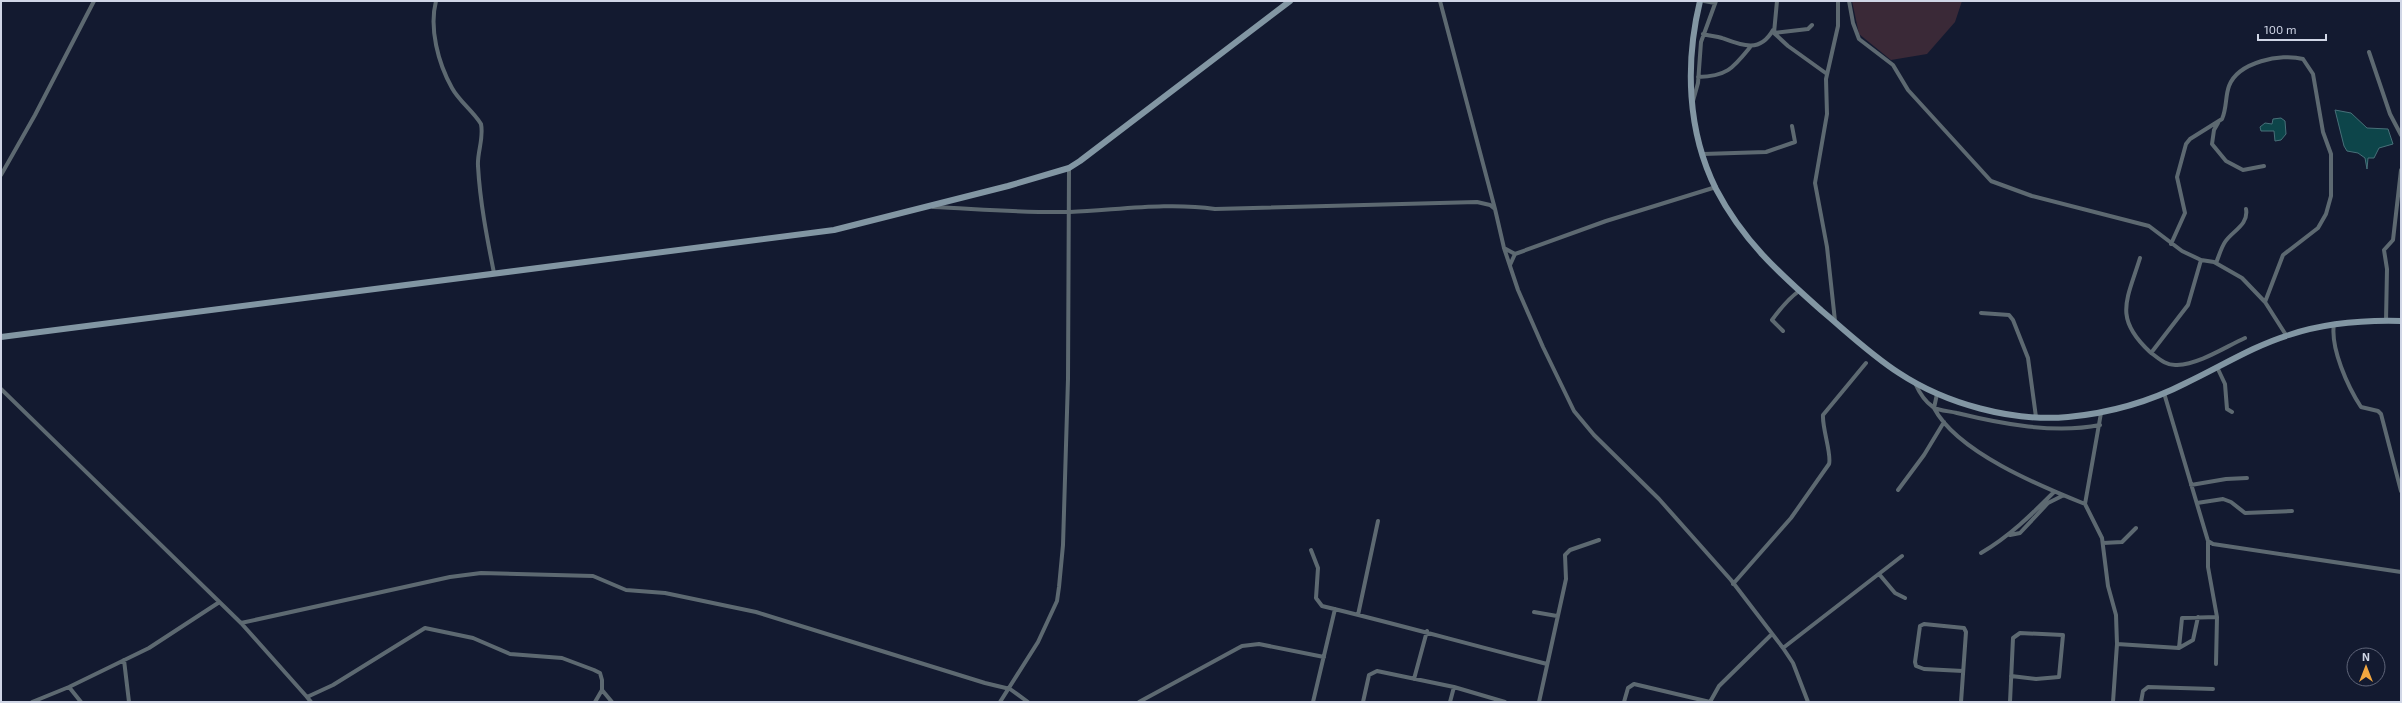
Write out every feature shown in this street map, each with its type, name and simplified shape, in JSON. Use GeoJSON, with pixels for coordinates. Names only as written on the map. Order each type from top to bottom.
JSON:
{"type":"FeatureCollection","features":[{"type":"Feature","properties":{"kind":"street"},"geometry":{"type":"LineString","coordinates":[[1,175],[35,115],[94,1]]}},
{"type":"Feature","properties":{"kind":"street"},"geometry":{"type":"LineString","coordinates":[[436,1],[433,28],[440,58],[452,88],[481,124],[482,131],[478,163],[479,182],[494,273]]}},
{"type":"Feature","properties":{"kind":"street"},"geometry":{"type":"LineString","coordinates":[[1,338],[834,230],[1008,186],[1068,168],[1100,147],[1290,1]]}},
{"type":"Feature","properties":{"kind":"street"},"geometry":{"type":"LineString","coordinates":[[1440,1],[1504,248],[1532,323],[1574,411],[1594,434],[1659,499],[1733,584],[1784,648],[1793,663],[1808,702]]}},
{"type":"Feature","properties":{"kind":"street"},"geometry":{"type":"LineString","coordinates":[[1700,1],[1691,53],[1692,103],[1703,154],[1716,187],[1745,236],[1756,250],[1799,291],[1879,360],[1915,383],[1937,394],[1997,412],[2036,417],[2067,417],[2101,413],[2128,407],[2164,393],[2286,336],[2334,324],[2401,321]]}},
{"type":"Feature","properties":{"kind":"street"},"geometry":{"type":"LineString","coordinates":[[1692,103],[1697,90],[1699,56],[1703,34],[1715,2],[1704,1]]}},
{"type":"Feature","properties":{"kind":"street"},"geometry":{"type":"LineString","coordinates":[[1703,34],[1751,46],[1761,45],[1774,31],[1777,1]]}},
{"type":"Feature","properties":{"kind":"street"},"geometry":{"type":"LineString","coordinates":[[1835,321],[1827,247],[1815,182],[1827,114],[1827,74],[1838,26],[1838,1]]}},
{"type":"Feature","properties":{"kind":"street"},"geometry":{"type":"LineString","coordinates":[[1849,1],[1853,23],[1859,39],[1893,65],[1908,90],[1991,181],[2032,196],[2148,226],[2171,244],[2201,260],[2216,263],[2242,278],[2265,302],[2286,336]]}},
{"type":"Feature","properties":{"kind":"street"},"geometry":{"type":"LineString","coordinates":[[1774,31],[1808,29],[1812,25]]}},
{"type":"Feature","properties":{"kind":"street"},"geometry":{"type":"LineString","coordinates":[[1774,31],[1788,46],[1827,74]]}},
{"type":"Feature","properties":{"kind":"street"},"geometry":{"type":"LineString","coordinates":[[1698,77],[1724,74],[1732,69],[1751,46]]}},
{"type":"Feature","properties":{"kind":"street"},"geometry":{"type":"LineString","coordinates":[[2369,52],[2390,114],[2401,135]]}},
{"type":"Feature","properties":{"kind":"street"},"geometry":{"type":"LineString","coordinates":[[2264,166],[2243,170],[2226,161],[2212,144],[2214,130],[2224,113],[2230,85],[2238,75],[2264,60],[2290,57],[2306,62],[2314,79],[2322,127],[2332,158],[2331,196],[2326,214],[2318,228],[2283,255],[2265,302]]}},
{"type":"Feature","properties":{"kind":"street"},"geometry":{"type":"LineString","coordinates":[[2171,244],[2185,213],[2177,177],[2186,144],[2190,139],[2218,123]]}},
{"type":"Feature","properties":{"kind":"street"},"geometry":{"type":"LineString","coordinates":[[1703,154],[1766,152],[1795,142],[1792,126]]}},
{"type":"Feature","properties":{"kind":"street"},"geometry":{"type":"LineString","coordinates":[[1000,702],[1010,689],[1044,629],[1057,601],[1059,587],[1063,545],[1068,379],[1068,168]]}},
{"type":"Feature","properties":{"kind":"street"},"geometry":{"type":"LineString","coordinates":[[2386,321],[2387,269],[2384,250],[2393,240],[2401,170]]}},
{"type":"Feature","properties":{"kind":"street"},"geometry":{"type":"LineString","coordinates":[[1510,265],[1515,254],[1606,221],[1716,187]]}},
{"type":"Feature","properties":{"kind":"street"},"geometry":{"type":"LineString","coordinates":[[925,206],[1067,212],[1161,208],[1178,205],[1222,209],[1477,202],[1490,204],[1495,209]]}},
{"type":"Feature","properties":{"kind":"street"},"geometry":{"type":"LineString","coordinates":[[2216,263],[2224,244],[2232,233],[2242,225],[2247,214],[2246,209]]}},
{"type":"Feature","properties":{"kind":"street"},"geometry":{"type":"LineString","coordinates":[[1504,248],[1515,254]]}},
{"type":"Feature","properties":{"kind":"street"},"geometry":{"type":"LineString","coordinates":[[2140,258],[2127,302],[2126,318],[2134,335],[2151,353],[2168,364],[2179,365],[2245,338]]}},
{"type":"Feature","properties":{"kind":"street"},"geometry":{"type":"LineString","coordinates":[[2151,353],[2188,305],[2201,260]]}},
{"type":"Feature","properties":{"kind":"street"},"geometry":{"type":"LineString","coordinates":[[1783,331],[1772,320],[1780,312],[1786,301],[1799,291]]}},
{"type":"Feature","properties":{"kind":"street"},"geometry":{"type":"LineString","coordinates":[[1981,313],[2009,315],[2013,320],[2028,358],[2036,417]]}},
{"type":"Feature","properties":{"kind":"street"},"geometry":{"type":"LineString","coordinates":[[2334,324],[2336,350],[2353,393],[2361,407],[2378,411],[2381,414],[2401,491]]}},
{"type":"Feature","properties":{"kind":"street"},"geometry":{"type":"LineString","coordinates":[[1733,584],[1791,518],[1829,464],[1831,458],[1824,432],[1823,415],[1866,363]]}},
{"type":"Feature","properties":{"kind":"street"},"geometry":{"type":"LineString","coordinates":[[2217,367],[2225,384],[2227,409],[2232,412]]}},
{"type":"Feature","properties":{"kind":"street"},"geometry":{"type":"LineString","coordinates":[[1915,383],[1921,395],[1934,408],[1944,422],[2000,466],[2062,496],[2084,504]]}},
{"type":"Feature","properties":{"kind":"street"},"geometry":{"type":"LineString","coordinates":[[1,390],[240,623],[311,702]]}},
{"type":"Feature","properties":{"kind":"street"},"geometry":{"type":"LineString","coordinates":[[2164,393],[2208,541],[2208,566],[2216,617],[2216,664]]}},
{"type":"Feature","properties":{"kind":"street"},"geometry":{"type":"LineString","coordinates":[[1934,408],[1937,394]]}},
{"type":"Feature","properties":{"kind":"street"},"geometry":{"type":"LineString","coordinates":[[1934,408],[2019,426],[2086,428],[2100,425]]}},
{"type":"Feature","properties":{"kind":"street"},"geometry":{"type":"LineString","coordinates":[[2101,413],[2100,425],[2084,504],[2103,543],[2108,586],[2116,615],[2117,644],[2113,702]]}},
{"type":"Feature","properties":{"kind":"street"},"geometry":{"type":"LineString","coordinates":[[1898,490],[1924,455],[1944,422]]}},
{"type":"Feature","properties":{"kind":"street"},"geometry":{"type":"LineString","coordinates":[[2192,485],[2226,479],[2247,478]]}},
{"type":"Feature","properties":{"kind":"street"},"geometry":{"type":"LineString","coordinates":[[1981,553],[2008,536],[2054,492]]}},
{"type":"Feature","properties":{"kind":"street"},"geometry":{"type":"LineString","coordinates":[[2008,536],[2020,533],[2048,503],[2062,496]]}},
{"type":"Feature","properties":{"kind":"street"},"geometry":{"type":"LineString","coordinates":[[2197,503],[2224,499],[2231,502],[2245,513],[2292,512]]}},
{"type":"Feature","properties":{"kind":"street"},"geometry":{"type":"LineString","coordinates":[[1358,614],[1378,521]]}},
{"type":"Feature","properties":{"kind":"street"},"geometry":{"type":"LineString","coordinates":[[2103,543],[2122,542],[2136,528]]}},
{"type":"Feature","properties":{"kind":"street"},"geometry":{"type":"LineString","coordinates":[[1538,702],[1566,579],[1565,555],[1570,550],[1599,540]]}},
{"type":"Feature","properties":{"kind":"street"},"geometry":{"type":"LineString","coordinates":[[2208,541],[2213,544],[2273,554],[2401,572]]}},
{"type":"Feature","properties":{"kind":"street"},"geometry":{"type":"LineString","coordinates":[[1311,550],[1318,568],[1319,578],[1316,592],[1318,602],[1322,606],[1427,631],[1472,646],[1547,664]]}},
{"type":"Feature","properties":{"kind":"street"},"geometry":{"type":"LineString","coordinates":[[1784,648],[1902,556]]}},
{"type":"Feature","properties":{"kind":"street"},"geometry":{"type":"LineString","coordinates":[[240,623],[450,577],[481,573],[593,576],[626,590],[665,593],[756,612],[985,683],[1010,689],[1028,702]]}},
{"type":"Feature","properties":{"kind":"street"},"geometry":{"type":"LineString","coordinates":[[1879,574],[1895,593],[1905,598]]}},
{"type":"Feature","properties":{"kind":"street"},"geometry":{"type":"LineString","coordinates":[[32,702],[69,687],[148,648],[218,603]]}},
{"type":"Feature","properties":{"kind":"street"},"geometry":{"type":"LineString","coordinates":[[1313,702],[1335,609]]}},
{"type":"Feature","properties":{"kind":"street"},"geometry":{"type":"LineString","coordinates":[[1534,612],[1557,616]]}},
{"type":"Feature","properties":{"kind":"street"},"geometry":{"type":"LineString","coordinates":[[2179,648],[2180,620],[2184,617],[2216,617]]}},
{"type":"Feature","properties":{"kind":"street"},"geometry":{"type":"LineString","coordinates":[[2117,644],[2179,648],[2193,640],[2198,618]]}},
{"type":"Feature","properties":{"kind":"street"},"geometry":{"type":"LineString","coordinates":[[1961,702],[1966,632],[1964,628],[1924,624],[1920,626],[1915,656],[1916,666],[1924,669],[1963,671]]}},
{"type":"Feature","properties":{"kind":"street"},"geometry":{"type":"LineString","coordinates":[[307,697],[333,685],[425,628],[473,638],[510,654],[544,655],[572,661],[598,671],[602,680],[602,690],[596,702]]}},
{"type":"Feature","properties":{"kind":"street"},"geometry":{"type":"LineString","coordinates":[[1414,679],[1427,631]]}},
{"type":"Feature","properties":{"kind":"street"},"geometry":{"type":"LineString","coordinates":[[2010,702],[2011,676],[2013,638],[2020,633],[2063,635],[2059,677],[2036,679],[2011,676]]}},
{"type":"Feature","properties":{"kind":"street"},"geometry":{"type":"LineString","coordinates":[[1624,702],[1628,688],[1634,684],[1710,702],[1719,686],[1772,634]]}},
{"type":"Feature","properties":{"kind":"street"},"geometry":{"type":"LineString","coordinates":[[1139,702],[1242,646],[1259,644],[1324,658]]}},
{"type":"Feature","properties":{"kind":"street"},"geometry":{"type":"LineString","coordinates":[[124,660],[129,702]]}},
{"type":"Feature","properties":{"kind":"street"},"geometry":{"type":"LineString","coordinates":[[1363,702],[1369,675],[1372,672],[1454,687],[1505,702]]}},
{"type":"Feature","properties":{"kind":"street"},"geometry":{"type":"LineString","coordinates":[[69,687],[81,702]]}},
{"type":"Feature","properties":{"kind":"street"},"geometry":{"type":"LineString","coordinates":[[1450,702],[1454,687]]}},
{"type":"Feature","properties":{"kind":"street"},"geometry":{"type":"LineString","coordinates":[[2141,702],[2143,690],[2148,687],[2213,690]]}},
{"type":"Feature","properties":{"kind":"street"},"geometry":{"type":"LineString","coordinates":[[602,690],[612,702]]}},
{"type":"Feature","properties":{"kind":"shaded area"},"geometry":{"type":"Polygon","coordinates":[[[1852,1],[1962,1],[1955,22],[1927,54],[1891,60],[1859,34],[1852,1]]]}},
{"type":"Feature","properties":{"kind":"shaded area"},"geometry":{"type":"Polygon","coordinates":[[[2335,110],[2351,113],[2367,128],[2388,129],[2393,144],[2379,148],[2374,158],[2368,158],[2367,169],[2365,158],[2358,153],[2347,151],[2344,146],[2335,110]]]}},
{"type":"Feature","properties":{"kind":"shaded area"},"geometry":{"type":"Polygon","coordinates":[[[2281,118],[2285,121],[2286,134],[2281,140],[2275,141],[2274,131],[2261,131],[2260,127],[2265,123],[2272,124],[2273,119],[2281,118]]]}}]}
